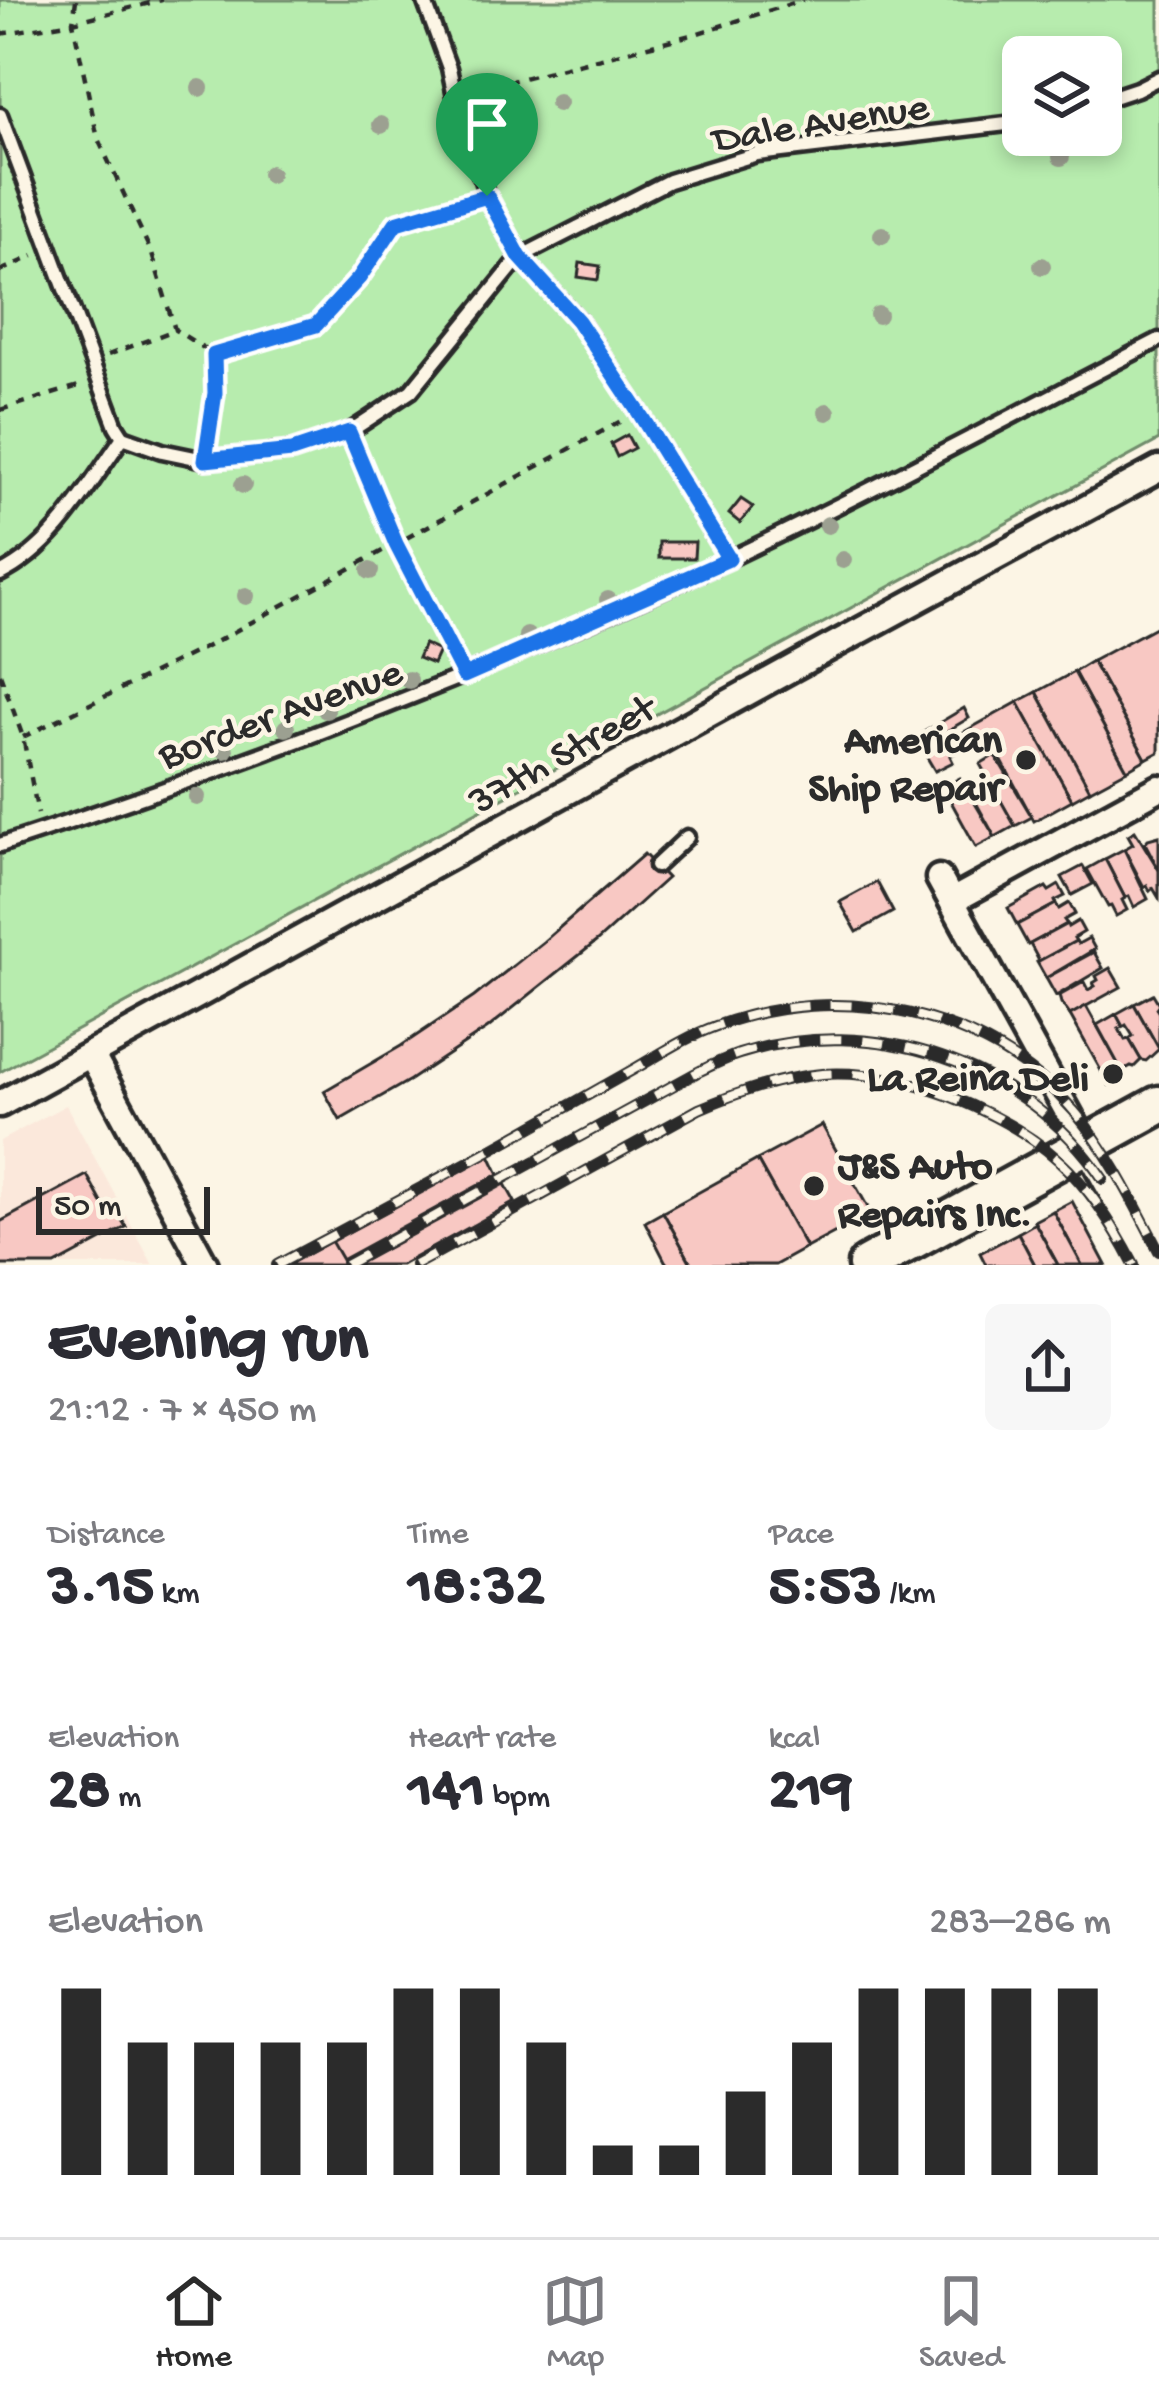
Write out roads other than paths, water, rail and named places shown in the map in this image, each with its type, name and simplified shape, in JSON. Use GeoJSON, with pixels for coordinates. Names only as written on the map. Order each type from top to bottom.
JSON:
{"type":"FeatureCollection","features":[{"type":"Feature","properties":{"kind":"main road"},"geometry":{"type":"LineString","coordinates":[[867,1265],[1159,1106]]}},
{"type":"Feature","properties":{"kind":"street","name":"37th Street"},"geometry":{"type":"LineString","coordinates":[[0,1104],[1159,469]]}},
{"type":"Feature","properties":{"kind":"street"},"geometry":{"type":"LineString","coordinates":[[1152,1265],[946,889],[1159,788]]}},
{"type":"Feature","properties":{"kind":"street"},"geometry":{"type":"LineString","coordinates":[[92,1054],[205,1265]]}},
{"type":"Feature","properties":{"kind":"lane"},"geometry":{"type":"LineString","coordinates":[[424,0],[487,196],[520,257],[578,321],[729,559]]}},
{"type":"Feature","properties":{"kind":"lane"},"geometry":{"type":"LineString","coordinates":[[1122,94],[1159,78]]}},
{"type":"Feature","properties":{"kind":"lane"},"geometry":{"type":"LineString","coordinates":[[0,116],[122,437],[55,532],[0,574]]}},
{"type":"Feature","properties":{"kind":"lane","name":"Dale Avenue"},"geometry":{"type":"LineString","coordinates":[[122,437],[162,452],[205,460],[292,451],[349,432],[411,392],[520,257],[669,181],[757,154],[1002,125]]}},
{"type":"Feature","properties":{"kind":"lane","name":"Border Avenue"},"geometry":{"type":"LineString","coordinates":[[0,844],[270,751],[464,676],[729,559],[1159,340]]}},
{"type":"Feature","properties":{"kind":"lane"},"geometry":{"type":"LineString","coordinates":[[656,866],[687,837]]}},
{"type":"Feature","properties":{"kind":"railway"},"geometry":{"type":"LineString","coordinates":[[277,1265],[695,1035],[763,1012],[812,1006],[909,1013],[955,1028],[1038,1076],[1099,1143],[1159,1251]]}},
{"type":"Feature","properties":{"kind":"railway"},"geometry":{"type":"LineString","coordinates":[[346,1265],[696,1073],[739,1054],[790,1043],[841,1039],[892,1044],[941,1057],[988,1077],[1032,1104],[1070,1138],[1103,1179]]}},
{"type":"Feature","properties":{"kind":"railway"},"geometry":{"type":"LineString","coordinates":[[415,1265],[699,1109],[775,1082],[838,1073],[918,1086],[1011,1125],[1080,1182],[1134,1265]]}},
{"type":"Feature","properties":{"kind":"place","name":"American Ship Repair"},"geometry":{"type":"Point","coordinates":[1026,760]}},
{"type":"Feature","properties":{"kind":"place","name":"La Reina Deli"},"geometry":{"type":"Point","coordinates":[1113,1074]}},
{"type":"Feature","properties":{"kind":"place","name":"J&S Auto Repairs Inc."},"geometry":{"type":"Point","coordinates":[814,1186]}}]}
